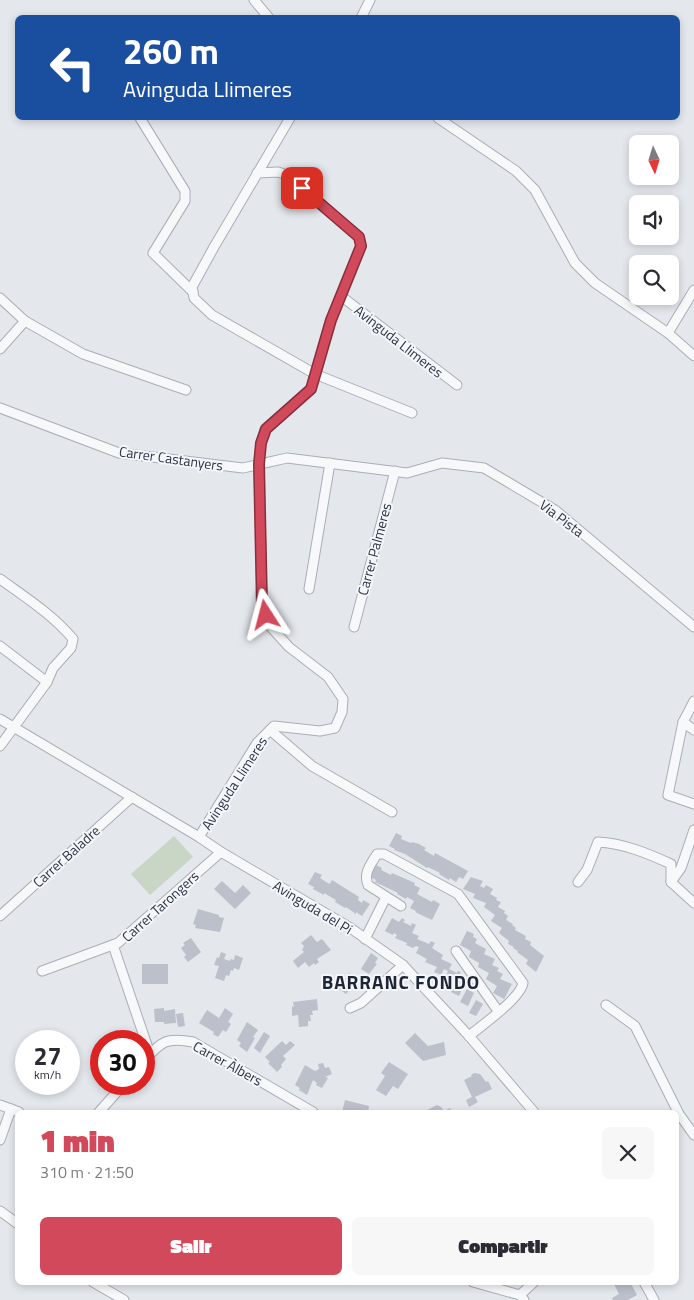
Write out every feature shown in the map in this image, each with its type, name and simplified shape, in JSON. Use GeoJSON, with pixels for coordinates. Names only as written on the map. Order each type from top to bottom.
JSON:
{"type":"FeatureCollection","features":[{"type":"Feature","properties":{"kind":"street"},"geometry":{"type":"LineString","coordinates":[[254,0],[266,15]]}},
{"type":"Feature","properties":{"kind":"street"},"geometry":{"type":"LineString","coordinates":[[362,15],[370,0]]}},
{"type":"Feature","properties":{"kind":"street"},"geometry":{"type":"LineString","coordinates":[[141,120],[185,191],[185,201],[154,253],[193,292]]}},
{"type":"Feature","properties":{"kind":"street"},"geometry":{"type":"LineString","coordinates":[[289,120],[192,287],[194,298],[212,315],[316,374],[412,413]]}},
{"type":"Feature","properties":{"kind":"street"},"geometry":{"type":"LineString","coordinates":[[441,120],[516,171],[535,190],[575,263],[595,283],[668,333],[694,356]]}},
{"type":"Feature","properties":{"kind":"street","name":"Avinguda Llimeres"},"geometry":{"type":"LineString","coordinates":[[199,837],[258,743],[274,726],[320,731],[334,728],[342,712],[343,699],[328,677],[290,648],[269,625],[262,606],[259,464],[261,443],[266,429],[311,389],[331,320],[361,246],[359,237],[287,175],[278,172],[257,173]]}},
{"type":"Feature","properties":{"kind":"street"},"geometry":{"type":"LineString","coordinates":[[668,333],[694,290]]}},
{"type":"Feature","properties":{"kind":"street","name":"Avinguda Llimeres"},"geometry":{"type":"LineString","coordinates":[[341,296],[457,385]]}},
{"type":"Feature","properties":{"kind":"street"},"geometry":{"type":"LineString","coordinates":[[0,298],[25,321],[83,354],[186,390]]}},
{"type":"Feature","properties":{"kind":"street"},"geometry":{"type":"LineString","coordinates":[[0,349],[25,321]]}},
{"type":"Feature","properties":{"kind":"street","name":"Carrer Castanyers"},"geometry":{"type":"LineString","coordinates":[[0,408],[119,453],[243,468],[259,464]]}},
{"type":"Feature","properties":{"kind":"street"},"geometry":{"type":"LineString","coordinates":[[259,464],[287,458],[395,471]]}},
{"type":"Feature","properties":{"kind":"street"},"geometry":{"type":"LineString","coordinates":[[309,589],[330,463]]}},
{"type":"Feature","properties":{"kind":"street","name":"Via Pista"},"geometry":{"type":"LineString","coordinates":[[395,471],[407,473],[442,463],[484,468],[555,510],[694,627]]}},
{"type":"Feature","properties":{"kind":"street","name":"Carrer Palmeres"},"geometry":{"type":"LineString","coordinates":[[354,627],[395,471]]}},
{"type":"Feature","properties":{"kind":"street"},"geometry":{"type":"LineString","coordinates":[[0,580],[49,616],[73,639],[71,648],[53,668],[47,682],[0,746]]}},
{"type":"Feature","properties":{"kind":"street"},"geometry":{"type":"LineString","coordinates":[[0,646],[47,682]]}},
{"type":"Feature","properties":{"kind":"street"},"geometry":{"type":"LineString","coordinates":[[694,702],[683,722],[668,795],[694,804]]}},
{"type":"Feature","properties":{"kind":"street"},"geometry":{"type":"LineString","coordinates":[[0,719],[199,837],[221,852]]}},
{"type":"Feature","properties":{"kind":"street"},"geometry":{"type":"LineString","coordinates":[[683,722],[694,730]]}},
{"type":"Feature","properties":{"kind":"street","name":"Avinguda Llimeres"},"geometry":{"type":"LineString","coordinates":[[270,730],[312,766],[392,812]]}},
{"type":"Feature","properties":{"kind":"street","name":"Carrer Baladre"},"geometry":{"type":"LineString","coordinates":[[0,916],[132,797]]}},
{"type":"Feature","properties":{"kind":"street"},"geometry":{"type":"LineString","coordinates":[[671,882],[681,868],[694,830]]}},
{"type":"Feature","properties":{"kind":"street"},"geometry":{"type":"LineString","coordinates":[[578,882],[587,870],[598,842],[606,842],[650,855],[671,864],[671,882],[694,903]]}},
{"type":"Feature","properties":{"kind":"street","name":"Avinguda del Pi"},"geometry":{"type":"LineString","coordinates":[[221,852],[349,928],[403,965],[469,1036],[532,1110]]}},
{"type":"Feature","properties":{"kind":"street","name":"Carrer Tarongers"},"geometry":{"type":"LineString","coordinates":[[42,971],[118,943],[221,852]]}},
{"type":"Feature","properties":{"kind":"street"},"geometry":{"type":"LineString","coordinates":[[401,906],[368,885],[366,873],[377,854],[384,854],[458,894],[523,983],[522,989],[469,1036]]}},
{"type":"Feature","properties":{"kind":"street"},"geometry":{"type":"LineString","coordinates":[[365,939],[386,897]]}},
{"type":"Feature","properties":{"kind":"street"},"geometry":{"type":"LineString","coordinates":[[113,945],[139,1030]]}},
{"type":"Feature","properties":{"kind":"street"},"geometry":{"type":"LineString","coordinates":[[456,951],[498,1011]]}},
{"type":"Feature","properties":{"kind":"street"},"geometry":{"type":"LineString","coordinates":[[350,1008],[361,1003],[403,965]]}},
{"type":"Feature","properties":{"kind":"street"},"geometry":{"type":"LineString","coordinates":[[606,1005],[635,1026],[677,1110]]}},
{"type":"Feature","properties":{"kind":"street","name":"Carrer Àlbers"},"geometry":{"type":"LineString","coordinates":[[155,1050],[164,1041],[176,1039],[193,1042],[310,1110]]}},
{"type":"Feature","properties":{"kind":"street"},"geometry":{"type":"LineString","coordinates":[[101,1110],[114,1095]]}},
{"type":"Feature","properties":{"kind":"street"},"geometry":{"type":"LineString","coordinates":[[0,1105],[15,1111],[0,1140]]}},
{"type":"Feature","properties":{"kind":"street"},"geometry":{"type":"LineString","coordinates":[[679,1114],[694,1135]]}},
{"type":"Feature","properties":{"kind":"street"},"geometry":{"type":"LineString","coordinates":[[0,1211],[15,1222]]}},
{"type":"Feature","properties":{"kind":"street"},"geometry":{"type":"LineString","coordinates":[[98,1285],[124,1300]]}},
{"type":"Feature","properties":{"kind":"street"},"geometry":{"type":"LineString","coordinates":[[483,1285],[522,1297],[532,1285]]}},
{"type":"Feature","properties":{"kind":"street"},"geometry":{"type":"LineString","coordinates":[[646,1285],[654,1300]]}},
{"type":"Feature","properties":{"kind":"green space"},"geometry":{"type":"Polygon","coordinates":[[[174,836],[193,857],[150,895],[131,874],[174,836]]]}},
{"type":"Feature","properties":{"kind":"building"},"geometry":{"type":"Polygon","coordinates":[[[396,833],[402,836],[401,839],[419,844],[426,848],[424,850],[434,856],[435,853],[468,871],[463,879],[459,877],[456,882],[450,878],[449,880],[440,873],[427,868],[389,846],[396,833]]]}},
{"type":"Feature","properties":{"kind":"building"},"geometry":{"type":"Polygon","coordinates":[[[376,865],[391,875],[392,873],[415,883],[414,885],[420,888],[417,894],[440,904],[432,920],[410,908],[414,901],[407,897],[406,899],[375,882],[376,880],[370,877],[376,865]]]}},
{"type":"Feature","properties":{"kind":"building"},"geometry":{"type":"Polygon","coordinates":[[[315,872],[322,875],[320,878],[326,882],[330,884],[332,880],[359,897],[358,900],[362,903],[363,900],[370,904],[362,916],[335,902],[336,900],[324,893],[324,895],[313,889],[314,887],[308,884],[315,872]]]}},
{"type":"Feature","properties":{"kind":"building"},"geometry":{"type":"Polygon","coordinates":[[[471,877],[483,881],[480,886],[484,888],[486,885],[493,889],[490,894],[501,902],[498,907],[505,911],[504,913],[508,916],[506,920],[513,924],[516,928],[515,930],[526,936],[525,939],[531,942],[530,945],[544,956],[536,972],[526,964],[528,960],[508,944],[509,941],[499,933],[502,928],[491,921],[495,915],[484,907],[486,903],[473,898],[475,894],[463,889],[471,877]]]}},
{"type":"Feature","properties":{"kind":"building"},"geometry":{"type":"Polygon","coordinates":[[[222,881],[235,893],[243,885],[251,893],[235,909],[214,889],[222,881]]]}},
{"type":"Feature","properties":{"kind":"building"},"geometry":{"type":"Polygon","coordinates":[[[198,909],[224,918],[220,932],[195,928],[196,925],[193,924],[198,909]]]}},
{"type":"Feature","properties":{"kind":"building"},"geometry":{"type":"Polygon","coordinates":[[[392,918],[399,922],[402,918],[405,920],[403,922],[411,926],[412,923],[416,925],[412,933],[419,936],[417,939],[429,944],[431,941],[435,943],[432,948],[443,955],[441,959],[452,964],[449,969],[457,973],[458,971],[461,972],[457,979],[465,983],[459,996],[451,992],[455,983],[452,982],[450,986],[443,982],[448,971],[444,969],[441,975],[434,972],[437,967],[425,962],[427,959],[416,953],[419,947],[413,948],[406,945],[407,943],[395,938],[397,935],[394,933],[393,935],[385,931],[392,918]]]}},
{"type":"Feature","properties":{"kind":"building"},"geometry":{"type":"Polygon","coordinates":[[[467,931],[474,934],[473,937],[477,939],[475,943],[486,949],[484,954],[495,959],[492,965],[499,968],[497,971],[503,974],[500,979],[512,984],[504,999],[493,993],[497,986],[486,979],[489,973],[478,967],[479,963],[469,957],[471,951],[460,945],[467,931]]]}},
{"type":"Feature","properties":{"kind":"building"},"geometry":{"type":"Polygon","coordinates":[[[311,935],[317,942],[322,939],[331,950],[317,959],[319,962],[315,965],[314,963],[309,967],[305,962],[298,968],[293,961],[304,952],[302,950],[304,946],[301,943],[311,935]]]}},
{"type":"Feature","properties":{"kind":"building"},"geometry":{"type":"Polygon","coordinates":[[[191,938],[201,952],[188,962],[181,948],[185,945],[183,943],[191,938]]]}},
{"type":"Feature","properties":{"kind":"building"},"geometry":{"type":"Polygon","coordinates":[[[221,952],[226,954],[224,959],[230,961],[231,959],[234,960],[235,955],[243,958],[239,970],[234,968],[233,971],[231,970],[229,976],[226,975],[224,981],[215,978],[219,966],[214,965],[221,952]]]}},
{"type":"Feature","properties":{"kind":"building"},"geometry":{"type":"Polygon","coordinates":[[[371,953],[378,958],[375,963],[377,964],[369,974],[361,969],[371,953]]]}},
{"type":"Feature","properties":{"kind":"building"},"geometry":{"type":"Polygon","coordinates":[[[142,964],[168,964],[168,984],[142,984],[142,964]]]}},
{"type":"Feature","properties":{"kind":"building"},"geometry":{"type":"Polygon","coordinates":[[[349,973],[356,977],[352,983],[354,984],[346,994],[339,989],[349,973]]]}},
{"type":"Feature","properties":{"kind":"building"},"geometry":{"type":"Polygon","coordinates":[[[467,989],[474,993],[468,1006],[460,1002],[467,989]]]}},
{"type":"Feature","properties":{"kind":"building"},"geometry":{"type":"Polygon","coordinates":[[[317,999],[318,1010],[312,1011],[313,1015],[310,1015],[311,1021],[308,1021],[308,1026],[299,1027],[298,1015],[292,1016],[293,1002],[317,999]]]}},
{"type":"Feature","properties":{"kind":"building"},"geometry":{"type":"Polygon","coordinates":[[[476,1000],[483,1004],[476,1016],[469,1013],[476,1000]]]}},
{"type":"Feature","properties":{"kind":"building"},"geometry":{"type":"Polygon","coordinates":[[[164,1008],[164,1011],[175,1009],[176,1023],[164,1024],[164,1022],[155,1022],[154,1009],[164,1008]]]}},
{"type":"Feature","properties":{"kind":"building"},"geometry":{"type":"Polygon","coordinates":[[[225,1008],[233,1014],[228,1022],[231,1024],[226,1032],[223,1030],[218,1037],[213,1034],[214,1032],[199,1023],[207,1010],[219,1018],[225,1008]]]}},
{"type":"Feature","properties":{"kind":"building"},"geometry":{"type":"Polygon","coordinates":[[[183,1013],[185,1026],[178,1027],[176,1014],[183,1013]]]}},
{"type":"Feature","properties":{"kind":"building"},"geometry":{"type":"Polygon","coordinates":[[[247,1022],[258,1030],[247,1052],[239,1046],[241,1043],[237,1040],[247,1022]]]}},
{"type":"Feature","properties":{"kind":"building"},"geometry":{"type":"Polygon","coordinates":[[[264,1032],[270,1036],[260,1053],[254,1048],[264,1032]]]}},
{"type":"Feature","properties":{"kind":"building"},"geometry":{"type":"Polygon","coordinates":[[[415,1033],[428,1046],[444,1042],[446,1055],[423,1061],[405,1043],[415,1033]]]}},
{"type":"Feature","properties":{"kind":"building"},"geometry":{"type":"Polygon","coordinates":[[[282,1041],[286,1045],[290,1041],[295,1045],[283,1056],[286,1059],[277,1072],[265,1057],[282,1041]]]}},
{"type":"Feature","properties":{"kind":"building"},"geometry":{"type":"Polygon","coordinates":[[[389,1062],[408,1074],[398,1089],[393,1086],[386,1096],[376,1090],[385,1076],[381,1073],[389,1062]]]}},
{"type":"Feature","properties":{"kind":"building"},"geometry":{"type":"Polygon","coordinates":[[[323,1063],[325,1068],[329,1067],[332,1074],[325,1077],[328,1078],[322,1088],[316,1085],[317,1083],[313,1080],[307,1095],[299,1090],[300,1088],[295,1085],[305,1065],[315,1071],[319,1069],[318,1064],[323,1063]]]}},
{"type":"Feature","properties":{"kind":"building"},"geometry":{"type":"Polygon","coordinates":[[[474,1073],[480,1074],[486,1082],[488,1081],[492,1089],[475,1097],[478,1102],[469,1107],[466,1100],[472,1097],[464,1080],[474,1073]]]}},
{"type":"Feature","properties":{"kind":"building"},"geometry":{"type":"Polygon","coordinates":[[[345,1100],[369,1106],[368,1110],[342,1110],[345,1100]]]}},
{"type":"Feature","properties":{"kind":"building"},"geometry":{"type":"Polygon","coordinates":[[[437,1105],[443,1110],[427,1110],[437,1105]]]}},
{"type":"Feature","properties":{"kind":"building"},"geometry":{"type":"Polygon","coordinates":[[[614,1285],[632,1285],[637,1295],[628,1300],[613,1300],[612,1298],[619,1294],[614,1285]]]}},
{"type":"Feature","properties":{"kind":"district","name":"BARRANC FONDO"},"geometry":{"type":"Point","coordinates":[401,981]}},
{"type":"Feature","properties":{"kind":"route"},"geometry":{"type":"LineString","coordinates":[[266,615],[262,606],[259,464],[261,443],[266,429],[311,389],[331,320],[361,246],[359,237],[302,188]]}}]}
